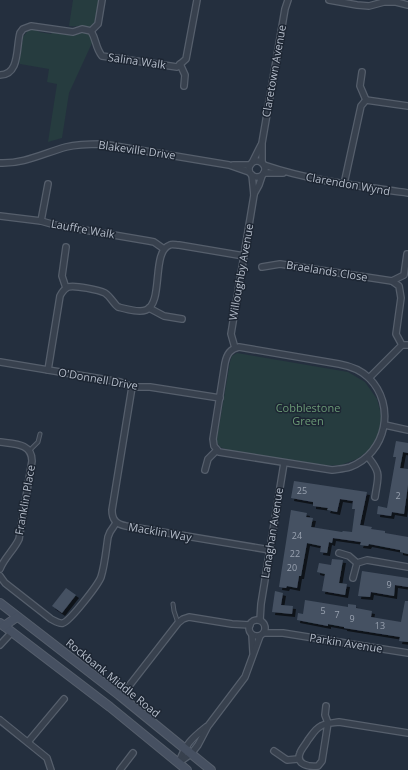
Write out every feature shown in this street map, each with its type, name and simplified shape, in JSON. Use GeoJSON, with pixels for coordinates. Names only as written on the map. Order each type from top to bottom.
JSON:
{"type":"FeatureCollection","features":[{"type":"Feature","properties":{"kind":"street"},"geometry":{"type":"LineString","coordinates":[[0,75],[7,74],[13,68],[20,33],[27,27],[37,26],[73,32],[82,29],[91,31],[98,24],[102,0]]}},
{"type":"Feature","properties":{"kind":"street","name":"Salina Walk"},"geometry":{"type":"LineString","coordinates":[[91,31],[95,38],[96,49],[102,56],[177,67],[186,60],[197,0]]}},
{"type":"Feature","properties":{"kind":"street","name":"Claretown Avenue"},"geometry":{"type":"LineString","coordinates":[[263,164],[262,143],[285,9],[288,0]]}},
{"type":"Feature","properties":{"kind":"street"},"geometry":{"type":"LineString","coordinates":[[329,0],[369,6],[384,2],[396,1],[408,5]]}},
{"type":"Feature","properties":{"kind":"street","name":"Salina Walk"},"geometry":{"type":"LineString","coordinates":[[180,64],[185,75],[184,86]]}},
{"type":"Feature","properties":{"kind":"street"},"geometry":{"type":"LineString","coordinates":[[362,72],[360,86],[366,100]]}},
{"type":"Feature","properties":{"kind":"street"},"geometry":{"type":"LineString","coordinates":[[366,100],[408,106]]}},
{"type":"Feature","properties":{"kind":"street"},"geometry":{"type":"LineString","coordinates":[[344,184],[361,106],[366,100]]}},
{"type":"Feature","properties":{"kind":"street","name":"Claretown Avenue"},"geometry":{"type":"LineString","coordinates":[[251,164],[262,143]]}},
{"type":"Feature","properties":{"kind":"street","name":"Blakeville Drive"},"geometry":{"type":"LineString","coordinates":[[0,163],[23,161],[67,146],[90,144],[117,146],[229,165],[251,164]]}},
{"type":"Feature","properties":{"kind":"street"},"geometry":{"type":"LineString","coordinates":[[258,161],[263,164],[265,169],[263,174],[257,177],[251,174],[251,164],[258,161]]}},
{"type":"Feature","properties":{"kind":"street","name":"Clarendon Wynd"},"geometry":{"type":"LineString","coordinates":[[263,164],[289,173],[344,184],[408,193]]}},
{"type":"Feature","properties":{"kind":"street","name":"Blakeville Drive"},"geometry":{"type":"LineString","coordinates":[[229,165],[251,174]]}},
{"type":"Feature","properties":{"kind":"street","name":"Clarendon Wynd"},"geometry":{"type":"LineString","coordinates":[[263,174],[289,173]]}},
{"type":"Feature","properties":{"kind":"street","name":"Willoughby Avenue"},"geometry":{"type":"LineString","coordinates":[[251,174],[254,195]]}},
{"type":"Feature","properties":{"kind":"street","name":"Willoughby Avenue"},"geometry":{"type":"LineString","coordinates":[[235,348],[230,334],[254,195],[263,174]]}},
{"type":"Feature","properties":{"kind":"street"},"geometry":{"type":"LineString","coordinates":[[41,221],[48,184]]}},
{"type":"Feature","properties":{"kind":"street","name":"Lauffre Walk"},"geometry":{"type":"LineString","coordinates":[[0,216],[41,221],[55,225],[154,242],[164,249]]}},
{"type":"Feature","properties":{"kind":"street"},"geometry":{"type":"LineString","coordinates":[[48,370],[60,296],[66,288],[74,286],[100,291],[108,295],[118,307],[141,311],[149,308],[153,301],[161,257],[164,249],[170,245],[179,245],[244,256]]}},
{"type":"Feature","properties":{"kind":"street"},"geometry":{"type":"LineString","coordinates":[[66,247],[62,276],[66,288]]}},
{"type":"Feature","properties":{"kind":"street"},"geometry":{"type":"LineString","coordinates":[[368,378],[405,345],[396,334],[401,298],[398,286],[392,281],[404,275],[407,254]]}},
{"type":"Feature","properties":{"kind":"street","name":"Braelands Close"},"geometry":{"type":"LineString","coordinates":[[262,267],[280,264],[392,281]]}},
{"type":"Feature","properties":{"kind":"street"},"geometry":{"type":"LineString","coordinates":[[149,308],[164,316],[182,319]]}},
{"type":"Feature","properties":{"kind":"street"},"geometry":{"type":"LineString","coordinates":[[235,348],[245,348],[339,364],[351,367],[368,378],[378,389],[385,414],[385,425],[374,451],[368,457],[350,467],[332,470],[222,453],[217,450],[214,446],[213,439],[227,357],[235,348]]}},
{"type":"Feature","properties":{"kind":"street","name":"O'Donnell Drive"},"geometry":{"type":"LineString","coordinates":[[0,362],[120,382],[132,387],[150,387],[220,398]]}},
{"type":"Feature","properties":{"kind":"street","name":"Macklin Way"},"geometry":{"type":"LineString","coordinates":[[132,387],[112,510],[113,519],[116,523],[126,526],[270,550]]}},
{"type":"Feature","properties":{"kind":"street"},"geometry":{"type":"LineString","coordinates":[[385,425],[408,430]]}},
{"type":"Feature","properties":{"kind":"street","name":"Franklin Place"},"geometry":{"type":"LineString","coordinates":[[0,442],[25,447],[32,453],[21,532],[17,545],[2,564],[0,569]]}},
{"type":"Feature","properties":{"kind":"street"},"geometry":{"type":"LineString","coordinates":[[205,470],[208,459],[217,450]]}},
{"type":"Feature","properties":{"kind":"street"},"geometry":{"type":"LineString","coordinates":[[368,457],[378,472],[375,497]]}},
{"type":"Feature","properties":{"kind":"street","name":"Lanaghan Avenue"},"geometry":{"type":"LineString","coordinates":[[251,633],[261,604],[284,463]]}},
{"type":"Feature","properties":{"kind":"street"},"geometry":{"type":"LineString","coordinates":[[0,576],[5,583],[51,619],[58,623],[65,622],[99,581],[103,568],[108,537],[116,523]]}},
{"type":"Feature","properties":{"kind":"street"},"geometry":{"type":"LineString","coordinates":[[339,553],[349,556],[356,563]]}},
{"type":"Feature","properties":{"kind":"street"},"geometry":{"type":"LineString","coordinates":[[356,563],[367,560],[408,567]]}},
{"type":"Feature","properties":{"kind":"street"},"geometry":{"type":"LineString","coordinates":[[353,578],[356,563]]}},
{"type":"Feature","properties":{"kind":"street","name":"Rockbank Middle Road"},"geometry":{"type":"LineString","coordinates":[[0,603],[119,695],[211,770]]}},
{"type":"Feature","properties":{"kind":"street"},"geometry":{"type":"LineString","coordinates":[[1,627],[17,617]]}},
{"type":"Feature","properties":{"kind":"street"},"geometry":{"type":"LineString","coordinates":[[0,645],[12,632],[17,617]]}},
{"type":"Feature","properties":{"kind":"street"},"geometry":{"type":"LineString","coordinates":[[129,686],[178,623],[183,619],[189,617],[232,624],[255,622],[265,626],[245,677],[208,726],[192,754],[178,763]]}},
{"type":"Feature","properties":{"kind":"street","name":"Parkin Avenue"},"geometry":{"type":"LineString","coordinates":[[232,624],[251,633],[284,633]]}},
{"type":"Feature","properties":{"kind":"street","name":"Parkin Avenue"},"geometry":{"type":"LineString","coordinates":[[265,626],[284,633],[408,653]]}},
{"type":"Feature","properties":{"kind":"street"},"geometry":{"type":"LineString","coordinates":[[1,627],[12,632],[110,707],[187,770]]}},
{"type":"Feature","properties":{"kind":"street"},"geometry":{"type":"LineString","coordinates":[[251,633],[253,654]]}},
{"type":"Feature","properties":{"kind":"street"},"geometry":{"type":"LineString","coordinates":[[28,742],[64,699]]}},
{"type":"Feature","properties":{"kind":"street"},"geometry":{"type":"LineString","coordinates":[[298,759],[302,764],[319,768],[322,761],[328,723],[325,715],[326,706]]}},
{"type":"Feature","properties":{"kind":"street"},"geometry":{"type":"LineString","coordinates":[[0,720],[46,758],[51,770]]}},
{"type":"Feature","properties":{"kind":"street"},"geometry":{"type":"LineString","coordinates":[[298,759],[300,752],[315,730],[328,723],[339,722],[408,733]]}},
{"type":"Feature","properties":{"kind":"street"},"geometry":{"type":"LineString","coordinates":[[178,763],[185,748],[192,739],[208,726]]}},
{"type":"Feature","properties":{"kind":"street"},"geometry":{"type":"LineString","coordinates":[[274,751],[287,760],[298,759]]}},
{"type":"Feature","properties":{"kind":"street"},"geometry":{"type":"LineString","coordinates":[[120,770],[133,753]]}},
{"type":"Feature","properties":{"kind":"lane","name":"Franklin Place"},"geometry":{"type":"LineString","coordinates":[[30,450],[38,442],[40,434]]}},
{"type":"Feature","properties":{"kind":"lane"},"geometry":{"type":"LineString","coordinates":[[173,604],[178,623]]}},
{"type":"Feature","properties":{"kind":"green space"},"geometry":{"type":"Polygon","coordinates":[[[73,0],[99,0],[96,21],[92,27],[69,26],[73,0]]]}},
{"type":"Feature","properties":{"kind":"green space"},"geometry":{"type":"Polygon","coordinates":[[[29,29],[51,34],[52,32],[68,34],[84,32],[90,34],[92,38],[92,43],[69,93],[62,138],[48,142],[57,84],[47,82],[49,69],[20,64],[19,62],[23,37],[29,29]]]}},
{"type":"Feature","properties":{"kind":"green space","name":"Cobblestone Green"},"geometry":{"type":"Polygon","coordinates":[[[237,353],[348,372],[365,382],[377,399],[381,414],[381,426],[378,435],[369,450],[357,459],[341,465],[324,466],[228,450],[220,447],[217,442],[217,438],[230,362],[232,356],[237,353]]]}},
{"type":"Feature","properties":{"kind":"building"},"geometry":{"type":"Polygon","coordinates":[[[396,441],[408,443],[408,453],[403,452],[400,468],[408,469],[408,485],[404,514],[392,512],[391,516],[377,514],[378,506],[387,508],[396,457],[393,457],[396,441]]]}},
{"type":"Feature","properties":{"kind":"building"},"geometry":{"type":"Polygon","coordinates":[[[294,481],[367,492],[360,525],[372,527],[371,529],[385,531],[385,533],[408,537],[408,554],[400,552],[400,550],[369,544],[368,546],[360,545],[361,542],[333,538],[332,543],[329,542],[327,553],[320,552],[321,546],[307,543],[301,576],[299,576],[297,588],[287,586],[286,588],[279,587],[291,510],[307,513],[306,517],[313,518],[311,527],[342,532],[352,532],[355,509],[352,509],[353,501],[340,499],[337,512],[327,510],[328,508],[313,506],[313,502],[291,498],[294,481]]]}},
{"type":"Feature","properties":{"kind":"building"},"geometry":{"type":"Polygon","coordinates":[[[332,559],[343,560],[339,583],[347,584],[345,595],[322,591],[325,574],[317,572],[319,563],[331,565],[332,559]]]}},
{"type":"Feature","properties":{"kind":"building"},"geometry":{"type":"Polygon","coordinates":[[[362,571],[408,578],[408,587],[395,585],[394,596],[371,592],[370,597],[358,596],[362,571]]]}},
{"type":"Feature","properties":{"kind":"building"},"geometry":{"type":"Polygon","coordinates":[[[66,588],[76,595],[62,613],[52,606],[66,588]]]}},
{"type":"Feature","properties":{"kind":"building"},"geometry":{"type":"Polygon","coordinates":[[[275,591],[283,593],[281,605],[293,606],[292,614],[272,612],[275,591]]]}},
{"type":"Feature","properties":{"kind":"building"},"geometry":{"type":"Polygon","coordinates":[[[305,600],[348,607],[348,604],[356,605],[356,608],[372,611],[371,617],[401,622],[405,601],[408,601],[408,642],[399,641],[400,637],[297,620],[298,613],[303,614],[305,600]]]}}]}
